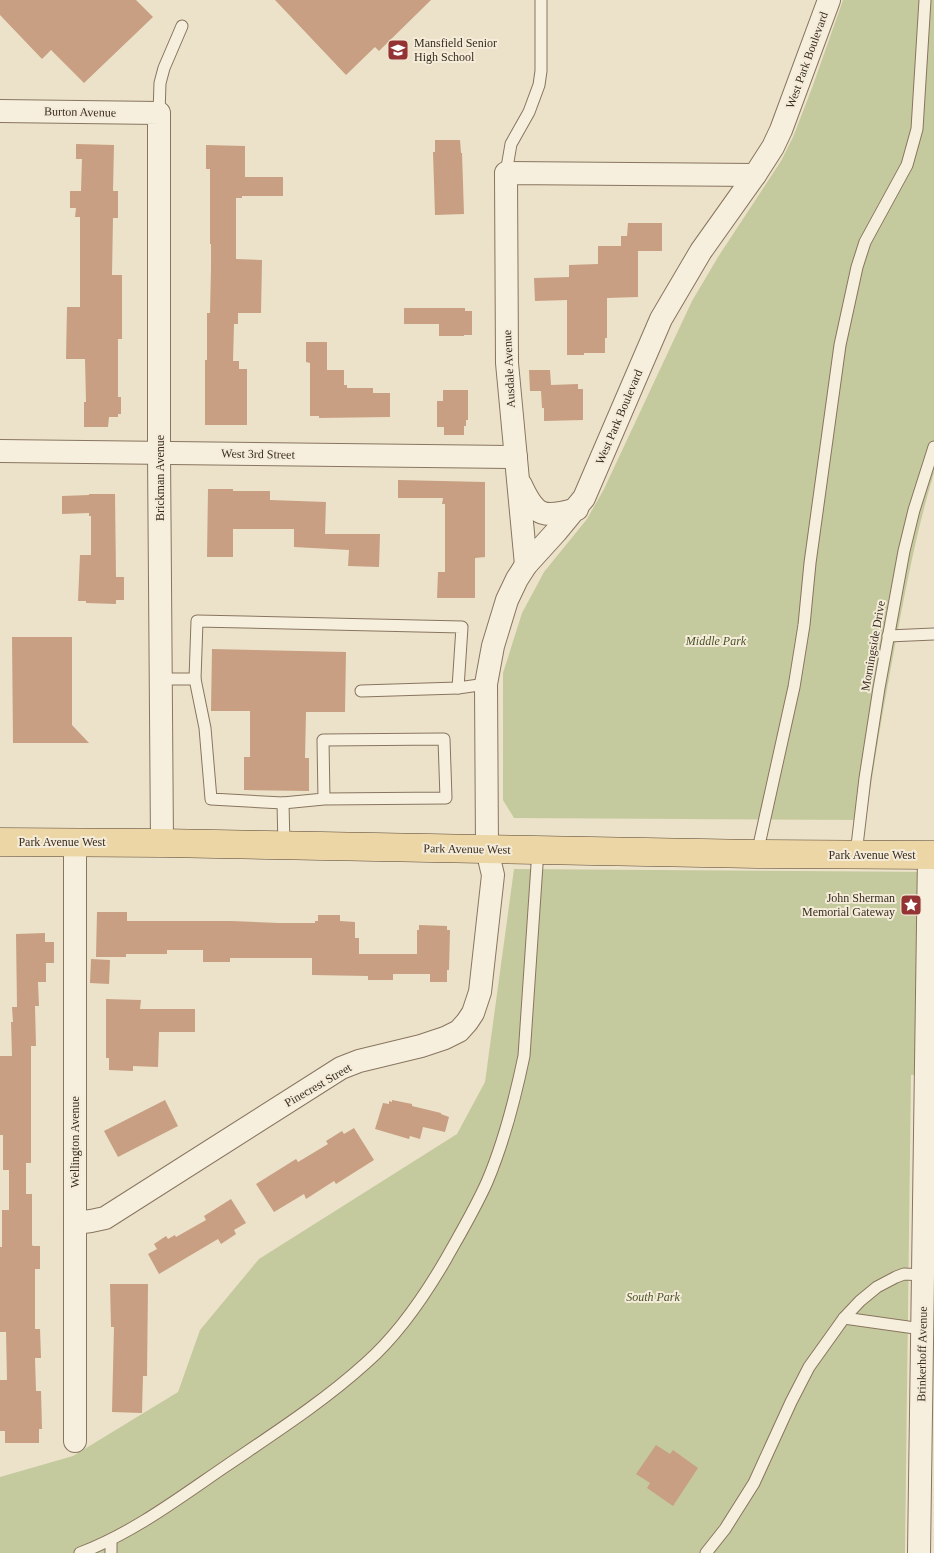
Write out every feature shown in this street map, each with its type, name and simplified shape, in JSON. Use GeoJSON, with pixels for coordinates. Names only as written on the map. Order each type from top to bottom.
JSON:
{"type":"FeatureCollection","features":[{"type":"Feature","properties":{"kind":"main road","name":"Park Avenue West"},"geometry":{"type":"LineString","coordinates":[[0,842],[931,855]]}},
{"type":"Feature","properties":{"kind":"street","name":"West Park Boulevard"},"geometry":{"type":"LineString","coordinates":[[488,850],[486,684],[493,646],[507,600],[526,565],[577,509],[590,487],[661,319],[697,258],[755,176],[773,147],[829,0]]}},
{"type":"Feature","properties":{"kind":"street","name":"Burton Avenue"},"geometry":{"type":"LineString","coordinates":[[0,110],[159,113]]}},
{"type":"Feature","properties":{"kind":"street","name":"Brickman Avenue"},"geometry":{"type":"LineString","coordinates":[[159,113],[162,843]]}},
{"type":"Feature","properties":{"kind":"street"},"geometry":{"type":"LineString","coordinates":[[506,173],[755,176]]}},
{"type":"Feature","properties":{"kind":"street","name":"Ausdale Avenue"},"geometry":{"type":"LineString","coordinates":[[506,173],[507,363],[526,565]]}},
{"type":"Feature","properties":{"kind":"street","name":"West 3rd Street"},"geometry":{"type":"LineString","coordinates":[[0,451],[160,453],[517,467]]}},
{"type":"Feature","properties":{"kind":"street"},"geometry":{"type":"LineString","coordinates":[[517,467],[528,499],[535,509],[546,514],[556,514],[577,509]]}},
{"type":"Feature","properties":{"kind":"street","name":"Wellington Avenue"},"geometry":{"type":"LineString","coordinates":[[75,843],[75,1441]]}},
{"type":"Feature","properties":{"kind":"street","name":"Pinecrest Street"},"geometry":{"type":"LineString","coordinates":[[75,1223],[105,1218],[341,1068],[359,1061],[421,1046],[445,1038],[458,1031],[467,1022],[480,992],[493,875],[488,850]]}},
{"type":"Feature","properties":{"kind":"street","name":"Brinkerhoff Avenue"},"geometry":{"type":"LineString","coordinates":[[920,1553],[922,1329],[928,1306],[923,1275],[931,855]]}},
{"type":"Feature","properties":{"kind":"lane"},"geometry":{"type":"LineString","coordinates":[[506,173],[511,144],[529,112],[539,85],[541,71],[541,0]]}},
{"type":"Feature","properties":{"kind":"lane"},"geometry":{"type":"LineString","coordinates":[[757,854],[796,678],[840,346],[857,266],[865,242],[907,165],[917,129],[925,0]]}},
{"type":"Feature","properties":{"kind":"lane"},"geometry":{"type":"LineString","coordinates":[[159,113],[160,83],[164,68],[182,26]]}},
{"type":"Feature","properties":{"kind":"lane","name":"Morningside Drive"},"geometry":{"type":"LineString","coordinates":[[856,854],[888,636],[914,510],[934,447]]}},
{"type":"Feature","properties":{"kind":"lane"},"geometry":{"type":"LineString","coordinates":[[324,799],[323,740],[444,739],[446,798],[324,799],[283,803],[211,799],[205,728],[195,679],[197,621],[462,627],[458,688]]}},
{"type":"Feature","properties":{"kind":"lane"},"geometry":{"type":"LineString","coordinates":[[888,636],[934,634]]}},
{"type":"Feature","properties":{"kind":"lane"},"geometry":{"type":"LineString","coordinates":[[162,679],[195,679]]}},
{"type":"Feature","properties":{"kind":"lane"},"geometry":{"type":"LineString","coordinates":[[361,691],[458,688],[486,684]]}},
{"type":"Feature","properties":{"kind":"lane"},"geometry":{"type":"LineString","coordinates":[[283,803],[284,846]]}},
{"type":"Feature","properties":{"kind":"lane"},"geometry":{"type":"LineString","coordinates":[[80,1553],[111,1540],[144,1521],[297,1418],[366,1363],[392,1338],[432,1282],[476,1206],[487,1182],[501,1145],[518,1086],[526,1036],[538,850]]}},
{"type":"Feature","properties":{"kind":"lane"},"geometry":{"type":"LineString","coordinates":[[706,1553],[754,1483],[790,1402],[809,1367],[844,1318],[877,1287],[904,1274],[923,1275]]}},
{"type":"Feature","properties":{"kind":"lane"},"geometry":{"type":"LineString","coordinates":[[844,1318],[922,1329]]}},
{"type":"Feature","properties":{"kind":"lane"},"geometry":{"type":"LineString","coordinates":[[111,1540],[111,1553]]}},
{"type":"Feature","properties":{"kind":"green space","name":"Middle Park"},"geometry":{"type":"Polygon","coordinates":[[[843,0],[934,0],[934,473],[917,535],[904,597],[866,820],[514,818],[503,800],[503,673],[522,613],[544,572],[587,519],[604,489],[692,301],[718,257],[781,161],[793,137],[812,88],[843,0]]]}},
{"type":"Feature","properties":{"kind":"green space","name":"South Park"},"geometry":{"type":"Polygon","coordinates":[[[514,869],[934,872],[934,1074],[911,1075],[905,1553],[0,1553],[0,1477],[73,1456],[178,1392],[200,1330],[259,1259],[457,1134],[485,1082],[514,869]]]}},
{"type":"Feature","properties":{"kind":"building"},"geometry":{"type":"Polygon","coordinates":[[[0,0],[136,0],[153,17],[84,83],[51,50],[42,59],[0,15],[0,0]]]}},
{"type":"Feature","properties":{"kind":"building"},"geometry":{"type":"Polygon","coordinates":[[[275,0],[431,0],[379,51],[375,47],[346,75],[275,0]]]}},
{"type":"Feature","properties":{"kind":"building"},"geometry":{"type":"Polygon","coordinates":[[[435,140],[460,140],[464,214],[435,215],[433,152],[435,152],[435,140]]]}},
{"type":"Feature","properties":{"kind":"building"},"geometry":{"type":"Polygon","coordinates":[[[76,144],[114,145],[113,191],[118,191],[118,218],[113,218],[112,275],[122,275],[122,339],[118,339],[118,397],[121,397],[121,414],[118,414],[118,417],[109,417],[108,427],[84,427],[84,402],[86,402],[85,359],[66,359],[67,307],[80,307],[80,217],[75,217],[76,208],[70,208],[70,191],[81,191],[82,159],[76,159],[76,144]]]}},
{"type":"Feature","properties":{"kind":"building"},"geometry":{"type":"Polygon","coordinates":[[[206,145],[245,146],[245,177],[283,177],[283,196],[242,196],[242,198],[236,198],[236,259],[262,260],[261,313],[238,313],[238,324],[234,324],[233,361],[239,361],[239,369],[247,369],[247,425],[205,425],[205,360],[207,360],[207,313],[210,313],[211,268],[210,169],[206,169],[206,145]]]}},
{"type":"Feature","properties":{"kind":"building"},"geometry":{"type":"Polygon","coordinates":[[[628,223],[662,223],[662,251],[638,251],[638,297],[607,298],[605,353],[567,355],[567,300],[535,301],[534,278],[569,277],[569,265],[598,264],[598,246],[621,246],[621,236],[627,236],[628,223]]]}},
{"type":"Feature","properties":{"kind":"building"},"geometry":{"type":"Polygon","coordinates":[[[404,308],[465,308],[465,311],[472,311],[472,335],[439,336],[439,324],[404,324],[404,308]]]}},
{"type":"Feature","properties":{"kind":"building"},"geometry":{"type":"Polygon","coordinates":[[[306,342],[327,342],[327,370],[344,370],[344,385],[347,385],[347,388],[373,388],[373,393],[390,393],[390,417],[319,418],[319,416],[310,416],[310,363],[306,362],[306,342]]]}},
{"type":"Feature","properties":{"kind":"building"},"geometry":{"type":"Polygon","coordinates":[[[529,370],[550,370],[551,385],[578,384],[578,389],[583,389],[583,420],[544,421],[541,391],[530,391],[529,370]]]}},
{"type":"Feature","properties":{"kind":"building"},"geometry":{"type":"Polygon","coordinates":[[[443,390],[468,390],[468,420],[466,420],[466,426],[464,426],[464,435],[444,435],[444,427],[437,427],[437,401],[443,401],[443,390]]]}},
{"type":"Feature","properties":{"kind":"building"},"geometry":{"type":"Polygon","coordinates":[[[398,480],[485,482],[485,557],[475,558],[475,598],[437,598],[438,572],[445,572],[445,504],[442,504],[443,498],[398,498],[398,480]]]}},
{"type":"Feature","properties":{"kind":"building"},"geometry":{"type":"Polygon","coordinates":[[[208,489],[270,491],[270,500],[326,502],[325,534],[380,534],[379,567],[348,566],[349,550],[294,547],[294,529],[233,529],[233,557],[207,557],[208,489]]]}},
{"type":"Feature","properties":{"kind":"building"},"geometry":{"type":"Polygon","coordinates":[[[115,494],[116,577],[124,577],[124,600],[116,600],[116,604],[78,601],[80,555],[91,555],[91,516],[89,516],[89,513],[62,514],[62,496],[115,494]]]}},
{"type":"Feature","properties":{"kind":"building"},"geometry":{"type":"Polygon","coordinates":[[[12,637],[72,637],[72,725],[89,743],[13,743],[12,637]]]}},
{"type":"Feature","properties":{"kind":"building"},"geometry":{"type":"Polygon","coordinates":[[[212,649],[346,652],[345,712],[306,712],[305,758],[309,758],[309,791],[244,790],[244,757],[250,757],[250,711],[211,711],[212,649]]]}},
{"type":"Feature","properties":{"kind":"building"},"geometry":{"type":"Polygon","coordinates":[[[97,912],[127,912],[127,921],[279,923],[315,923],[315,921],[318,921],[318,915],[340,915],[340,921],[355,922],[355,938],[359,938],[359,954],[417,954],[417,930],[419,930],[419,925],[447,926],[447,930],[450,930],[447,982],[430,982],[430,974],[393,974],[393,980],[368,980],[368,976],[312,975],[312,958],[230,958],[230,962],[203,962],[203,950],[167,950],[167,954],[126,954],[126,957],[96,957],[97,912]]]}},
{"type":"Feature","properties":{"kind":"building"},"geometry":{"type":"Polygon","coordinates":[[[45,933],[45,942],[54,942],[54,963],[46,963],[46,982],[38,982],[39,1006],[35,1006],[36,1046],[31,1046],[31,1163],[26,1163],[26,1194],[32,1194],[32,1245],[40,1246],[40,1269],[35,1269],[35,1329],[40,1329],[41,1358],[35,1358],[36,1391],[41,1391],[42,1429],[39,1429],[39,1443],[5,1443],[5,1431],[0,1431],[0,1380],[7,1380],[6,1332],[0,1332],[0,1247],[2,1247],[2,1210],[9,1210],[9,1170],[3,1170],[3,1135],[0,1135],[0,1056],[12,1056],[12,1007],[17,1007],[16,934],[45,933]]]}},
{"type":"Feature","properties":{"kind":"building"},"geometry":{"type":"Polygon","coordinates":[[[91,959],[110,960],[109,984],[90,983],[91,959]]]}},
{"type":"Feature","properties":{"kind":"building"},"geometry":{"type":"Polygon","coordinates":[[[106,999],[141,1000],[140,1009],[195,1009],[195,1032],[159,1032],[158,1067],[133,1066],[133,1071],[109,1070],[109,1058],[106,1058],[106,999]]]}},
{"type":"Feature","properties":{"kind":"building"},"geometry":{"type":"Polygon","coordinates":[[[165,1100],[178,1126],[118,1157],[104,1131],[165,1100]]]}},
{"type":"Feature","properties":{"kind":"building"},"geometry":{"type":"Polygon","coordinates":[[[392,1100],[412,1104],[412,1106],[441,1113],[449,1117],[445,1132],[423,1127],[420,1139],[410,1136],[409,1139],[375,1129],[383,1103],[389,1104],[389,1101],[392,1102],[392,1100]]]}},
{"type":"Feature","properties":{"kind":"building"},"geometry":{"type":"Polygon","coordinates":[[[354,1128],[374,1160],[336,1184],[334,1181],[306,1199],[304,1194],[274,1212],[256,1184],[296,1159],[298,1162],[328,1144],[326,1141],[342,1131],[344,1134],[354,1128]]]}},
{"type":"Feature","properties":{"kind":"building"},"geometry":{"type":"Polygon","coordinates":[[[231,1199],[246,1223],[234,1230],[236,1234],[221,1244],[218,1239],[159,1274],[148,1254],[157,1249],[154,1244],[166,1236],[168,1239],[175,1235],[176,1237],[206,1220],[204,1216],[231,1199]]]}},
{"type":"Feature","properties":{"kind":"building"},"geometry":{"type":"Polygon","coordinates":[[[110,1284],[148,1284],[147,1376],[143,1376],[142,1413],[112,1412],[114,1327],[111,1327],[110,1284]]]}},
{"type":"Feature","properties":{"kind":"building"},"geometry":{"type":"Polygon","coordinates":[[[656,1445],[670,1454],[673,1450],[698,1468],[673,1506],[647,1488],[650,1483],[636,1474],[656,1445]]]}},
{"type":"Feature","properties":{"kind":"place","name":"Mansfield Senior High School"},"geometry":{"type":"Point","coordinates":[398,50]}},
{"type":"Feature","properties":{"kind":"place","name":"John Sherman Memorial Gateway"},"geometry":{"type":"Point","coordinates":[911,905]}}]}
